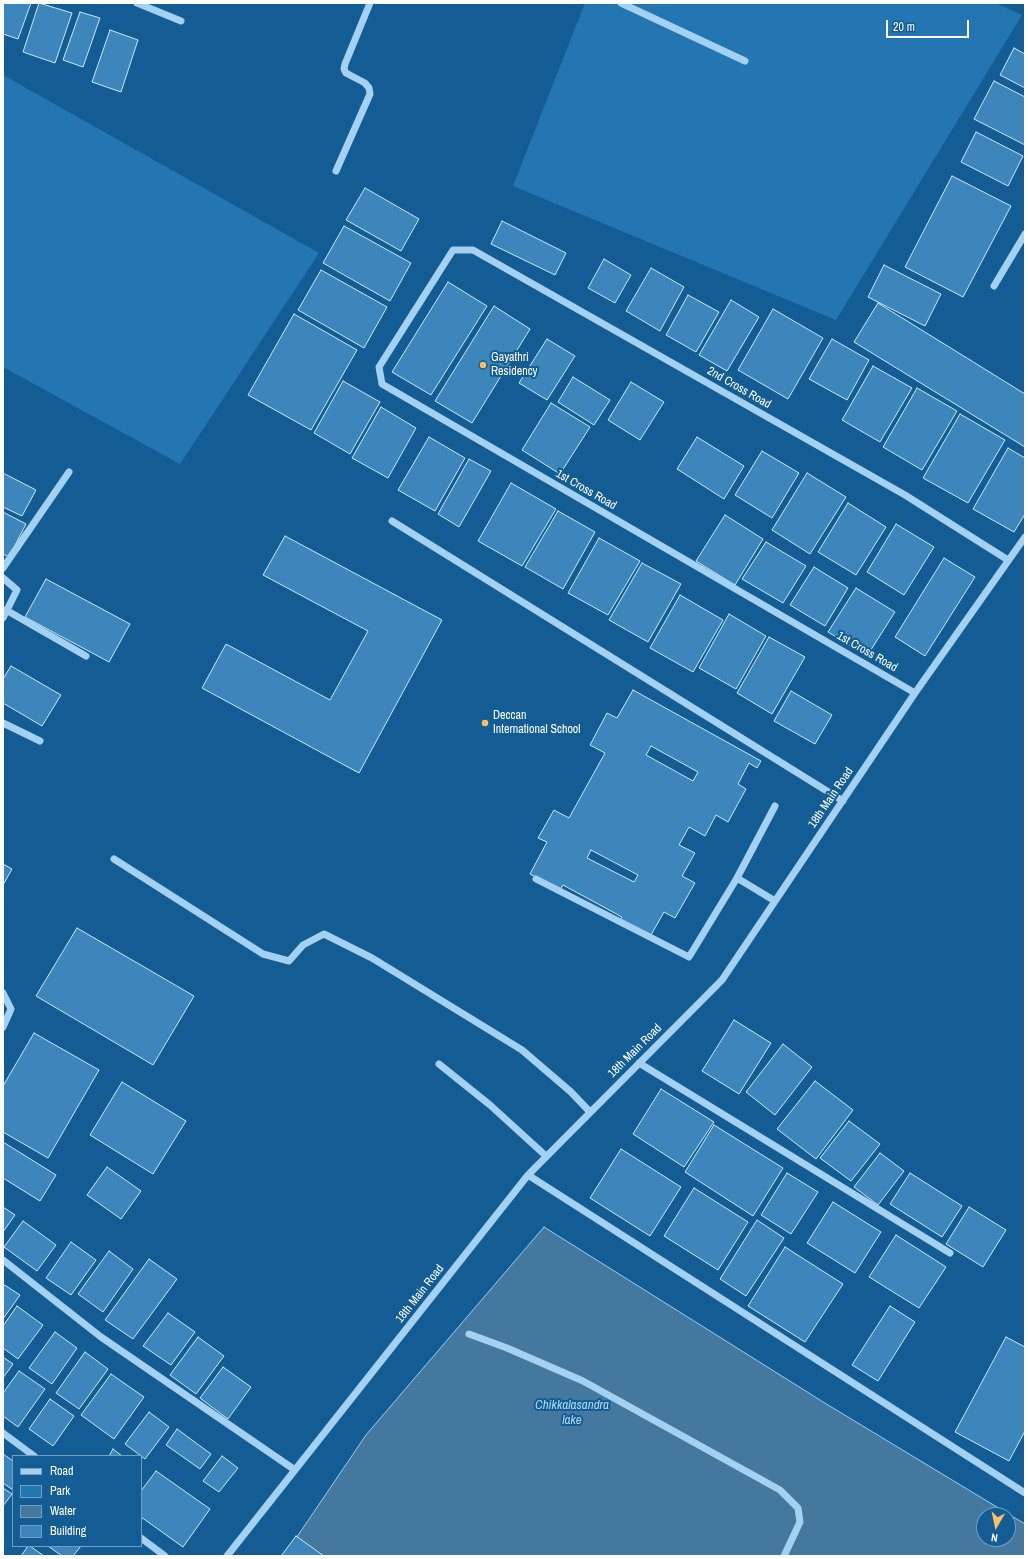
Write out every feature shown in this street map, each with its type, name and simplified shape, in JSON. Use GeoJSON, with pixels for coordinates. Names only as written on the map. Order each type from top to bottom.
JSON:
{"type":"FeatureCollection","features":[{"type":"Feature","properties":{"kind":"street"},"geometry":{"type":"LineString","coordinates":[[137,3],[181,21]]}},
{"type":"Feature","properties":{"kind":"street"},"geometry":{"type":"LineString","coordinates":[[336,171],[370,94],[369,88],[365,83],[346,73],[344,69],[370,3]]}},
{"type":"Feature","properties":{"kind":"street"},"geometry":{"type":"LineString","coordinates":[[621,3],[745,61]]}},
{"type":"Feature","properties":{"kind":"street"},"geometry":{"type":"LineString","coordinates":[[994,286],[1025,234]]}},
{"type":"Feature","properties":{"kind":"street","name":"2nd Cross Road"},"geometry":{"type":"LineString","coordinates":[[453,250],[473,250],[905,495],[1008,560]]}},
{"type":"Feature","properties":{"kind":"street","name":"1st Cross Road"},"geometry":{"type":"LineString","coordinates":[[453,250],[379,367],[382,384],[915,693]]}},
{"type":"Feature","properties":{"kind":"street"},"geometry":{"type":"LineString","coordinates":[[3,568],[69,472]]}},
{"type":"Feature","properties":{"kind":"street"},"geometry":{"type":"LineString","coordinates":[[392,520],[843,801]]}},
{"type":"Feature","properties":{"kind":"street","name":"18th Main Road"},"geometry":{"type":"LineString","coordinates":[[227,1556],[528,1175],[722,980],[915,693],[1025,537]]}},
{"type":"Feature","properties":{"kind":"street"},"geometry":{"type":"LineString","coordinates":[[3,578],[17,590],[3,618]]}},
{"type":"Feature","properties":{"kind":"street"},"geometry":{"type":"LineString","coordinates":[[6,610],[86,656]]}},
{"type":"Feature","properties":{"kind":"street"},"geometry":{"type":"LineString","coordinates":[[3,723],[40,741]]}},
{"type":"Feature","properties":{"kind":"street"},"geometry":{"type":"LineString","coordinates":[[536,879],[688,957],[737,878],[775,806]]}},
{"type":"Feature","properties":{"kind":"street"},"geometry":{"type":"LineString","coordinates":[[114,859],[263,954],[289,961],[303,945],[324,934],[372,958],[522,1050],[571,1092],[590,1112]]}},
{"type":"Feature","properties":{"kind":"street"},"geometry":{"type":"LineString","coordinates":[[737,878],[775,901]]}},
{"type":"Feature","properties":{"kind":"street"},"geometry":{"type":"LineString","coordinates":[[3,993],[12,1008],[3,1027]]}},
{"type":"Feature","properties":{"kind":"street"},"geometry":{"type":"LineString","coordinates":[[639,1063],[950,1253]]}},
{"type":"Feature","properties":{"kind":"street"},"geometry":{"type":"LineString","coordinates":[[439,1064],[490,1105],[546,1156]]}},
{"type":"Feature","properties":{"kind":"street"},"geometry":{"type":"LineString","coordinates":[[528,1175],[1025,1493]]}},
{"type":"Feature","properties":{"kind":"street"},"geometry":{"type":"LineString","coordinates":[[3,1260],[100,1338],[295,1470]]}},
{"type":"Feature","properties":{"kind":"street"},"geometry":{"type":"LineString","coordinates":[[469,1334],[507,1348],[583,1381],[780,1490],[798,1508],[800,1522],[784,1556]]}},
{"type":"Feature","properties":{"kind":"street"},"geometry":{"type":"LineString","coordinates":[[3,1432],[33,1455]]}},
{"type":"Feature","properties":{"kind":"street"},"geometry":{"type":"LineString","coordinates":[[142,1539],[165,1556]]}},
{"type":"Feature","properties":{"kind":"green space"},"geometry":{"type":"Polygon","coordinates":[[[585,3],[995,3],[1022,15],[836,320],[513,186],[585,3]]]}},
{"type":"Feature","properties":{"kind":"green space"},"geometry":{"type":"Polygon","coordinates":[[[3,75],[319,253],[180,464],[3,367],[3,75]]]}},
{"type":"Feature","properties":{"kind":"water","name":"Chikkalasandra lake"},"geometry":{"type":"Polygon","coordinates":[[[544,1227],[828,1405],[997,1507],[976,1507],[976,1547],[1016,1547],[1016,1519],[1025,1524],[1025,1556],[284,1556],[366,1435],[544,1227]]]}},
{"type":"Feature","properties":{"kind":"building"},"geometry":{"type":"Polygon","coordinates":[[[3,3],[31,3],[18,39],[3,34],[3,3]]]}},
{"type":"Feature","properties":{"kind":"building"},"geometry":{"type":"Polygon","coordinates":[[[39,3],[72,13],[55,63],[23,52],[39,3]]]}},
{"type":"Feature","properties":{"kind":"building"},"geometry":{"type":"Polygon","coordinates":[[[80,12],[100,18],[83,67],[63,60],[80,12]]]}},
{"type":"Feature","properties":{"kind":"building"},"geometry":{"type":"Polygon","coordinates":[[[110,30],[138,40],[121,92],[92,82],[110,30]]]}},
{"type":"Feature","properties":{"kind":"building"},"geometry":{"type":"Polygon","coordinates":[[[1014,48],[1025,54],[1025,88],[1000,75],[1014,48]]]}},
{"type":"Feature","properties":{"kind":"building"},"geometry":{"type":"Polygon","coordinates":[[[994,81],[1025,97],[1025,145],[974,119],[994,81]]]}},
{"type":"Feature","properties":{"kind":"building"},"geometry":{"type":"Polygon","coordinates":[[[976,132],[1023,156],[1008,186],[961,162],[976,132]]]}},
{"type":"Feature","properties":{"kind":"building"},"geometry":{"type":"Polygon","coordinates":[[[952,176],[1011,206],[963,297],[905,267],[952,176]]]}},
{"type":"Feature","properties":{"kind":"building"},"geometry":{"type":"Polygon","coordinates":[[[365,188],[419,219],[401,251],[346,220],[365,188]]]}},
{"type":"Feature","properties":{"kind":"building"},"geometry":{"type":"Polygon","coordinates":[[[502,221],[566,253],[555,275],[491,244],[502,221]]]}},
{"type":"Feature","properties":{"kind":"building"},"geometry":{"type":"Polygon","coordinates":[[[344,226],[411,263],[390,301],[323,263],[344,226]]]}},
{"type":"Feature","properties":{"kind":"building"},"geometry":{"type":"Polygon","coordinates":[[[604,259],[631,275],[615,303],[588,288],[604,259]]]}},
{"type":"Feature","properties":{"kind":"building"},"geometry":{"type":"Polygon","coordinates":[[[884,265],[941,294],[925,326],[868,297],[884,265]]]}},
{"type":"Feature","properties":{"kind":"building"},"geometry":{"type":"Polygon","coordinates":[[[651,268],[684,287],[660,331],[626,311],[651,268]]]}},
{"type":"Feature","properties":{"kind":"building"},"geometry":{"type":"Polygon","coordinates":[[[321,270],[387,307],[364,348],[298,310],[321,270]]]}},
{"type":"Feature","properties":{"kind":"building"},"geometry":{"type":"Polygon","coordinates":[[[448,282],[487,306],[431,395],[392,372],[448,282]]]}},
{"type":"Feature","properties":{"kind":"building"},"geometry":{"type":"Polygon","coordinates":[[[688,295],[719,312],[696,352],[666,335],[688,295]]]}},
{"type":"Feature","properties":{"kind":"building"},"geometry":{"type":"Polygon","coordinates":[[[731,300],[759,317],[727,371],[699,355],[731,300]]]}},
{"type":"Feature","properties":{"kind":"building"},"geometry":{"type":"Polygon","coordinates":[[[878,303],[1025,394],[1025,447],[854,342],[878,303]]]}},
{"type":"Feature","properties":{"kind":"building","name":"Gayathri Residency"},"geometry":{"type":"Polygon","coordinates":[[[494,306],[530,329],[472,423],[435,401],[494,306]]]}},
{"type":"Feature","properties":{"kind":"building"},"geometry":{"type":"Polygon","coordinates":[[[773,309],[823,338],[788,399],[738,370],[773,309]]]}},
{"type":"Feature","properties":{"kind":"building"},"geometry":{"type":"Polygon","coordinates":[[[294,314],[357,350],[311,430],[248,395],[294,314]]]}},
{"type":"Feature","properties":{"kind":"building"},"geometry":{"type":"Polygon","coordinates":[[[547,339],[575,356],[547,400],[519,383],[547,339]]]}},
{"type":"Feature","properties":{"kind":"building"},"geometry":{"type":"Polygon","coordinates":[[[832,339],[869,360],[847,400],[809,379],[832,339]]]}},
{"type":"Feature","properties":{"kind":"building"},"geometry":{"type":"Polygon","coordinates":[[[873,366],[912,388],[880,442],[842,420],[873,366]]]}},
{"type":"Feature","properties":{"kind":"building"},"geometry":{"type":"Polygon","coordinates":[[[573,377],[610,400],[594,425],[558,402],[573,377]]]}},
{"type":"Feature","properties":{"kind":"building"},"geometry":{"type":"Polygon","coordinates":[[[343,381],[380,402],[350,454],[314,433],[343,381]]]}},
{"type":"Feature","properties":{"kind":"building"},"geometry":{"type":"Polygon","coordinates":[[[631,382],[664,402],[640,440],[608,420],[631,382]]]}},
{"type":"Feature","properties":{"kind":"building"},"geometry":{"type":"Polygon","coordinates":[[[917,388],[957,411],[922,470],[883,447],[917,388]]]}},
{"type":"Feature","properties":{"kind":"building"},"geometry":{"type":"Polygon","coordinates":[[[551,403],[590,427],[560,474],[522,450],[551,403]]]}},
{"type":"Feature","properties":{"kind":"building"},"geometry":{"type":"Polygon","coordinates":[[[381,407],[416,428],[388,478],[352,458],[381,407]]]}},
{"type":"Feature","properties":{"kind":"building"},"geometry":{"type":"Polygon","coordinates":[[[960,414],[1005,440],[968,503],[923,478],[960,414]]]}},
{"type":"Feature","properties":{"kind":"building"},"geometry":{"type":"Polygon","coordinates":[[[429,437],[465,458],[435,511],[398,490],[429,437]]]}},
{"type":"Feature","properties":{"kind":"building"},"geometry":{"type":"Polygon","coordinates":[[[697,437],[744,466],[724,499],[677,469],[697,437]]]}},
{"type":"Feature","properties":{"kind":"building"},"geometry":{"type":"Polygon","coordinates":[[[1008,448],[1025,458],[1025,514],[1014,532],[973,509],[1008,448]]]}},
{"type":"Feature","properties":{"kind":"building"},"geometry":{"type":"Polygon","coordinates":[[[762,451],[799,473],[772,518],[735,495],[762,451]]]}},
{"type":"Feature","properties":{"kind":"building"},"geometry":{"type":"Polygon","coordinates":[[[469,459],[491,471],[459,527],[438,514],[469,459]]]}},
{"type":"Feature","properties":{"kind":"building"},"geometry":{"type":"Polygon","coordinates":[[[3,473],[36,490],[22,516],[3,507],[3,473]]]}},
{"type":"Feature","properties":{"kind":"building"},"geometry":{"type":"Polygon","coordinates":[[[807,473],[846,497],[810,554],[772,530],[807,473]]]}},
{"type":"Feature","properties":{"kind":"building"},"geometry":{"type":"Polygon","coordinates":[[[511,483],[556,509],[522,566],[478,541],[511,483]]]}},
{"type":"Feature","properties":{"kind":"building"},"geometry":{"type":"Polygon","coordinates":[[[848,503],[886,527],[856,575],[818,552],[848,503]]]}},
{"type":"Feature","properties":{"kind":"building"},"geometry":{"type":"Polygon","coordinates":[[[558,511],[595,532],[563,589],[525,567],[558,511]]]}},
{"type":"Feature","properties":{"kind":"building"},"geometry":{"type":"Polygon","coordinates":[[[3,512],[26,524],[9,557],[3,554],[3,512]]]}},
{"type":"Feature","properties":{"kind":"building"},"geometry":{"type":"Polygon","coordinates":[[[725,515],[763,539],[735,585],[696,561],[725,515]]]}},
{"type":"Feature","properties":{"kind":"building"},"geometry":{"type":"Polygon","coordinates":[[[896,524],[934,547],[904,595],[867,572],[896,524]]]}},
{"type":"Feature","properties":{"kind":"building"},"geometry":{"type":"Polygon","coordinates":[[[285,536],[442,620],[359,773],[202,688],[226,644],[330,700],[368,631],[263,575],[285,536]]]}},
{"type":"Feature","properties":{"kind":"building"},"geometry":{"type":"Polygon","coordinates":[[[599,538],[640,561],[608,615],[568,593],[599,538]]]}},
{"type":"Feature","properties":{"kind":"building"},"geometry":{"type":"Polygon","coordinates":[[[766,542],[806,566],[783,603],[742,579],[766,542]]]}},
{"type":"Feature","properties":{"kind":"building"},"geometry":{"type":"Polygon","coordinates":[[[944,558],[975,577],[925,656],[895,637],[944,558]]]}},
{"type":"Feature","properties":{"kind":"building"},"geometry":{"type":"Polygon","coordinates":[[[642,563],[681,584],[648,642],[609,620],[642,563]]]}},
{"type":"Feature","properties":{"kind":"building"},"geometry":{"type":"Polygon","coordinates":[[[814,567],[848,588],[825,626],[790,605],[814,567]]]}},
{"type":"Feature","properties":{"kind":"building"},"geometry":{"type":"Polygon","coordinates":[[[46,579],[130,624],[109,662],[25,617],[46,579]]]}},
{"type":"Feature","properties":{"kind":"building"},"geometry":{"type":"Polygon","coordinates":[[[856,588],[895,612],[867,656],[828,632],[856,588]]]}},
{"type":"Feature","properties":{"kind":"building"},"geometry":{"type":"Polygon","coordinates":[[[680,595],[723,620],[693,672],[650,648],[680,595]]]}},
{"type":"Feature","properties":{"kind":"building"},"geometry":{"type":"Polygon","coordinates":[[[729,614],[766,636],[736,689],[699,668],[729,614]]]}},
{"type":"Feature","properties":{"kind":"building"},"geometry":{"type":"Polygon","coordinates":[[[769,637],[805,657],[772,714],[737,693],[769,637]]]}},
{"type":"Feature","properties":{"kind":"building"},"geometry":{"type":"Polygon","coordinates":[[[11,666],[61,695],[42,726],[3,703],[3,679],[11,666]]]}},
{"type":"Feature","properties":{"kind":"building"},"geometry":{"type":"Polygon","coordinates":[[[633,690],[761,761],[757,768],[749,763],[738,784],[746,789],[728,822],[716,815],[705,836],[689,827],[679,845],[695,853],[682,876],[695,883],[675,918],[664,912],[651,935],[620,920],[622,917],[563,885],[560,890],[530,874],[547,842],[538,838],[554,810],[569,818],[605,753],[590,745],[607,713],[617,718],[633,690]],[[651,746],[646,755],[693,781],[698,772],[651,746]],[[591,850],[587,858],[634,882],[638,875],[591,850]]]}},
{"type":"Feature","properties":{"kind":"building"},"geometry":{"type":"Polygon","coordinates":[[[791,691],[832,715],[815,744],[774,721],[791,691]]]}},
{"type":"Feature","properties":{"kind":"building"},"geometry":{"type":"Polygon","coordinates":[[[3,864],[12,869],[3,885],[3,864]]]}},
{"type":"Feature","properties":{"kind":"building"},"geometry":{"type":"Polygon","coordinates":[[[77,928],[194,996],[153,1065],[36,996],[77,928]]]}},
{"type":"Feature","properties":{"kind":"building"},"geometry":{"type":"Polygon","coordinates":[[[734,1020],[771,1043],[739,1094],[702,1071],[734,1020]]]}},
{"type":"Feature","properties":{"kind":"building"},"geometry":{"type":"Polygon","coordinates":[[[34,1033],[99,1070],[48,1158],[3,1132],[3,1086],[34,1033]]]}},
{"type":"Feature","properties":{"kind":"building"},"geometry":{"type":"Polygon","coordinates":[[[783,1044],[812,1067],[775,1115],[746,1092],[783,1044]]]}},
{"type":"Feature","properties":{"kind":"building"},"geometry":{"type":"Polygon","coordinates":[[[815,1081],[853,1110],[816,1159],[777,1129],[815,1081]]]}},
{"type":"Feature","properties":{"kind":"building"},"geometry":{"type":"Polygon","coordinates":[[[122,1082],[186,1121],[153,1174],[90,1135],[122,1082]]]}},
{"type":"Feature","properties":{"kind":"building"},"geometry":{"type":"Polygon","coordinates":[[[661,1089],[714,1122],[684,1167],[633,1134],[661,1089]]]}},
{"type":"Feature","properties":{"kind":"building"},"geometry":{"type":"Polygon","coordinates":[[[849,1121],[880,1144],[851,1181],[820,1158],[849,1121]]]}},
{"type":"Feature","properties":{"kind":"building"},"geometry":{"type":"Polygon","coordinates":[[[714,1125],[783,1168],[753,1216],[685,1172],[714,1125]]]}},
{"type":"Feature","properties":{"kind":"building"},"geometry":{"type":"Polygon","coordinates":[[[3,1142],[56,1175],[40,1201],[3,1178],[3,1142]]]}},
{"type":"Feature","properties":{"kind":"building"},"geometry":{"type":"Polygon","coordinates":[[[621,1149],[681,1187],[650,1236],[590,1198],[621,1149]]]}},
{"type":"Feature","properties":{"kind":"building"},"geometry":{"type":"Polygon","coordinates":[[[880,1153],[904,1171],[878,1205],[854,1187],[880,1153]]]}},
{"type":"Feature","properties":{"kind":"building"},"geometry":{"type":"Polygon","coordinates":[[[107,1167],[141,1191],[121,1219],[87,1195],[107,1167]]]}},
{"type":"Feature","properties":{"kind":"building"},"geometry":{"type":"Polygon","coordinates":[[[787,1173],[818,1192],[791,1234],[761,1215],[787,1173]]]}},
{"type":"Feature","properties":{"kind":"building"},"geometry":{"type":"Polygon","coordinates":[[[910,1173],[962,1206],[942,1237],[890,1204],[910,1173]]]}},
{"type":"Feature","properties":{"kind":"building"},"geometry":{"type":"Polygon","coordinates":[[[694,1188],[748,1222],[718,1270],[664,1236],[694,1188]]]}},
{"type":"Feature","properties":{"kind":"building"},"geometry":{"type":"Polygon","coordinates":[[[833,1202],[881,1232],[855,1273],[807,1243],[833,1202]]]}},
{"type":"Feature","properties":{"kind":"building"},"geometry":{"type":"Polygon","coordinates":[[[3,1207],[15,1215],[3,1232],[3,1207]]]}},
{"type":"Feature","properties":{"kind":"building"},"geometry":{"type":"Polygon","coordinates":[[[969,1207],[1006,1230],[983,1267],[946,1244],[969,1207]]]}},
{"type":"Feature","properties":{"kind":"building"},"geometry":{"type":"Polygon","coordinates":[[[757,1220],[784,1238],[746,1296],[720,1279],[757,1220]]]}},
{"type":"Feature","properties":{"kind":"building"},"geometry":{"type":"Polygon","coordinates":[[[23,1221],[56,1245],[37,1271],[4,1247],[23,1221]]]}},
{"type":"Feature","properties":{"kind":"building"},"geometry":{"type":"Polygon","coordinates":[[[896,1235],[946,1267],[919,1308],[869,1277],[896,1235]]]}},
{"type":"Feature","properties":{"kind":"building"},"geometry":{"type":"Polygon","coordinates":[[[71,1242],[96,1260],[71,1295],[46,1278],[71,1242]]]}},
{"type":"Feature","properties":{"kind":"building"},"geometry":{"type":"Polygon","coordinates":[[[785,1247],[843,1284],[805,1342],[748,1306],[785,1247]]]}},
{"type":"Feature","properties":{"kind":"building"},"geometry":{"type":"Polygon","coordinates":[[[109,1251],[133,1269],[103,1312],[78,1294],[109,1251]]]}},
{"type":"Feature","properties":{"kind":"building"},"geometry":{"type":"Polygon","coordinates":[[[149,1259],[177,1279],[133,1339],[105,1320],[149,1259]]]}},
{"type":"Feature","properties":{"kind":"building"},"geometry":{"type":"Polygon","coordinates":[[[3,1284],[20,1295],[3,1319],[3,1284]]]}},
{"type":"Feature","properties":{"kind":"building"},"geometry":{"type":"Polygon","coordinates":[[[17,1306],[43,1325],[18,1359],[3,1348],[3,1326],[17,1306]]]}},
{"type":"Feature","properties":{"kind":"building"},"geometry":{"type":"Polygon","coordinates":[[[890,1306],[915,1322],[878,1381],[852,1365],[890,1306]]]}},
{"type":"Feature","properties":{"kind":"building"},"geometry":{"type":"Polygon","coordinates":[[[168,1313],[195,1332],[171,1365],[143,1346],[168,1313]]]}},
{"type":"Feature","properties":{"kind":"building"},"geometry":{"type":"Polygon","coordinates":[[[55,1332],[77,1348],[52,1384],[29,1368],[55,1332]]]}},
{"type":"Feature","properties":{"kind":"building"},"geometry":{"type":"Polygon","coordinates":[[[198,1337],[224,1356],[196,1394],[170,1375],[198,1337]]]}},
{"type":"Feature","properties":{"kind":"building"},"geometry":{"type":"Polygon","coordinates":[[[1006,1337],[1025,1347],[1025,1431],[1009,1461],[955,1432],[1006,1337]]]}},
{"type":"Feature","properties":{"kind":"building"},"geometry":{"type":"Polygon","coordinates":[[[85,1352],[108,1369],[79,1409],[56,1393],[85,1352]]]}},
{"type":"Feature","properties":{"kind":"building"},"geometry":{"type":"Polygon","coordinates":[[[3,1357],[13,1364],[3,1378],[3,1357]]]}},
{"type":"Feature","properties":{"kind":"building"},"geometry":{"type":"Polygon","coordinates":[[[223,1367],[251,1387],[228,1419],[200,1398],[223,1367]]]}},
{"type":"Feature","properties":{"kind":"building"},"geometry":{"type":"Polygon","coordinates":[[[19,1371],[45,1389],[18,1427],[3,1416],[3,1393],[19,1371]]]}},
{"type":"Feature","properties":{"kind":"building"},"geometry":{"type":"Polygon","coordinates":[[[111,1374],[144,1397],[114,1439],[81,1415],[111,1374]]]}},
{"type":"Feature","properties":{"kind":"building"},"geometry":{"type":"Polygon","coordinates":[[[50,1399],[74,1416],[53,1446],[29,1429],[50,1399]]]}},
{"type":"Feature","properties":{"kind":"building"},"geometry":{"type":"Polygon","coordinates":[[[149,1412],[169,1427],[145,1459],[142,1455],[140,1455],[125,1444],[149,1412]]]}},
{"type":"Feature","properties":{"kind":"building"},"geometry":{"type":"Polygon","coordinates":[[[177,1429],[211,1454],[200,1469],[166,1445],[177,1429]]]}},
{"type":"Feature","properties":{"kind":"building"},"geometry":{"type":"Polygon","coordinates":[[[113,1449],[121,1455],[110,1455],[113,1449]]]}},
{"type":"Feature","properties":{"kind":"building"},"geometry":{"type":"Polygon","coordinates":[[[3,1454],[12,1460],[12,1489],[3,1483],[3,1454]]]}},
{"type":"Feature","properties":{"kind":"building"},"geometry":{"type":"Polygon","coordinates":[[[222,1456],[238,1468],[219,1492],[203,1481],[222,1456]]]}},
{"type":"Feature","properties":{"kind":"building"},"geometry":{"type":"Polygon","coordinates":[[[156,1471],[210,1509],[183,1547],[142,1518],[142,1490],[156,1471]]]}},
{"type":"Feature","properties":{"kind":"building"},"geometry":{"type":"Polygon","coordinates":[[[3,1488],[12,1494],[3,1506],[3,1488]]]}},
{"type":"Feature","properties":{"kind":"building"},"geometry":{"type":"Polygon","coordinates":[[[296,1536],[324,1556],[281,1556],[296,1536]]]}},
{"type":"Feature","properties":{"kind":"building"},"geometry":{"type":"Polygon","coordinates":[[[27,1547],[31,1547],[44,1556],[21,1556],[27,1547]]]}},
{"type":"Feature","properties":{"kind":"building"},"geometry":{"type":"Polygon","coordinates":[[[49,1547],[80,1547],[73,1556],[62,1556],[49,1547]]]}},
{"type":"Feature","properties":{"kind":"place","name":"Gayathri Residency"},"geometry":{"type":"Point","coordinates":[483,365]}},
{"type":"Feature","properties":{"kind":"place","name":"Deccan International School"},"geometry":{"type":"Point","coordinates":[485,723]}}]}
